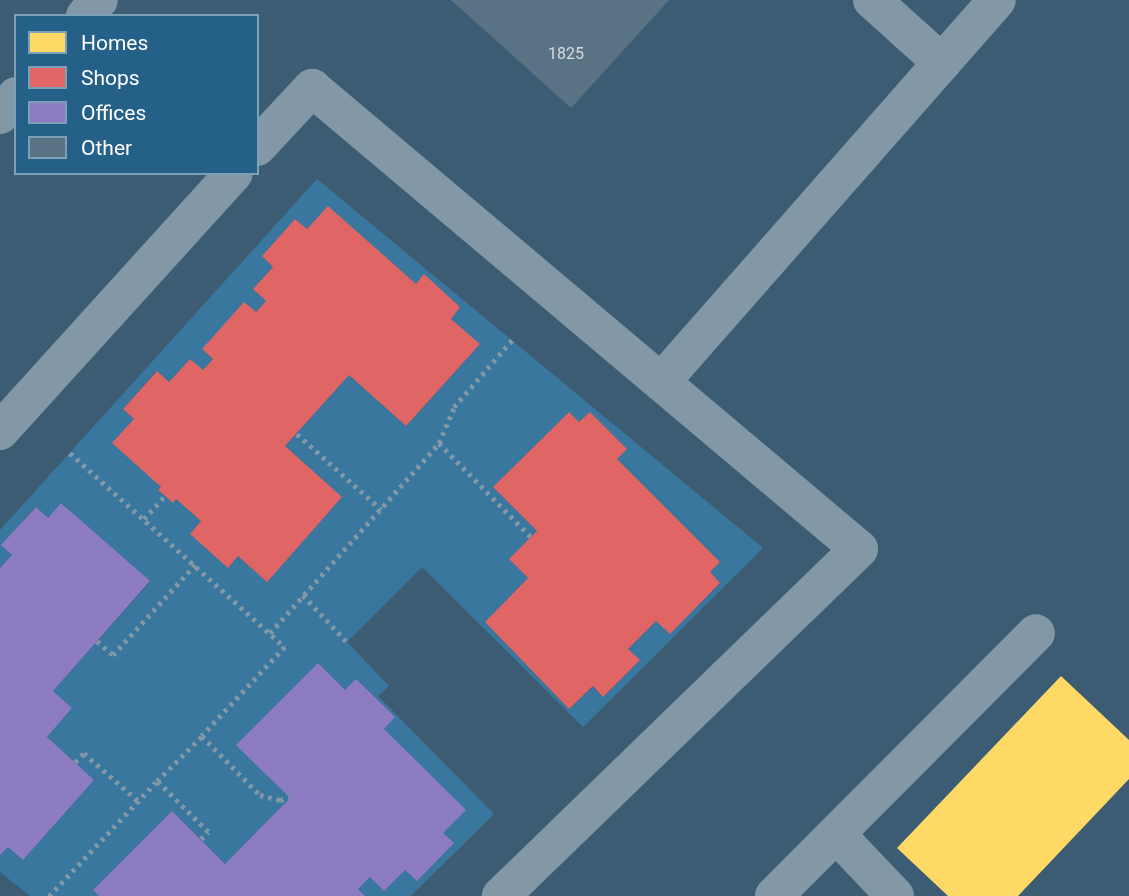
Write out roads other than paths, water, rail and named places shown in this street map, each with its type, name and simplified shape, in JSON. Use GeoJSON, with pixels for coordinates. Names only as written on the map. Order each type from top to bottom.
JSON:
{"type":"FeatureCollection","features":[{"type":"Feature","properties":{"kind":"street"},"geometry":{"type":"LineString","coordinates":[[87,14],[99,0]]}},
{"type":"Feature","properties":{"kind":"street"},"geometry":{"type":"LineString","coordinates":[[872,0],[942,63]]}},
{"type":"Feature","properties":{"kind":"street"},"geometry":{"type":"LineString","coordinates":[[662,381],[997,0]]}},
{"type":"Feature","properties":{"kind":"street"},"geometry":{"type":"LineString","coordinates":[[259,145],[312,88],[859,549],[500,896]]}},
{"type":"Feature","properties":{"kind":"street"},"geometry":{"type":"LineString","coordinates":[[0,115],[14,98]]}},
{"type":"Feature","properties":{"kind":"street"},"geometry":{"type":"LineString","coordinates":[[0,431],[232,175]]}},
{"type":"Feature","properties":{"kind":"street"},"geometry":{"type":"LineString","coordinates":[[774,896],[1036,633]]}},
{"type":"Feature","properties":{"kind":"street"},"geometry":{"type":"LineString","coordinates":[[837,835],[895,896]]}}]}
